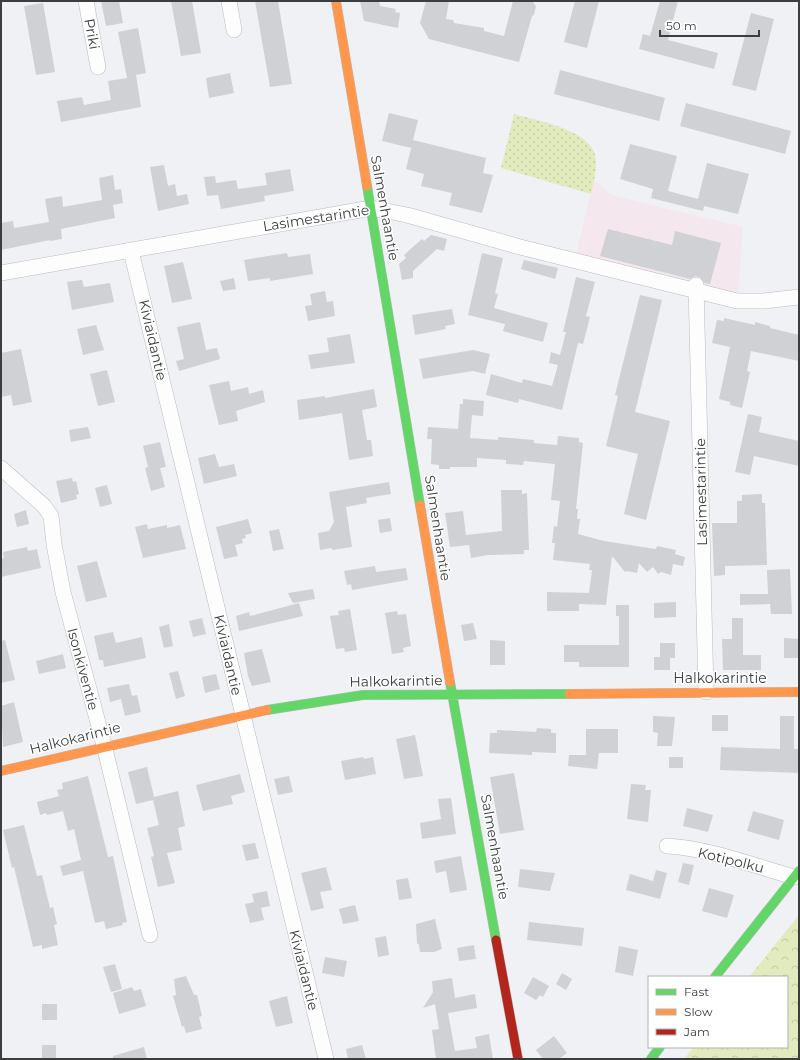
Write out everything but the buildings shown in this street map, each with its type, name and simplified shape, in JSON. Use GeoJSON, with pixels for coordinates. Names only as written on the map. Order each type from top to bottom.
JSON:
{"type":"FeatureCollection","features":[{"type":"Feature","properties":{"kind":"street","name":"Priki"},"geometry":{"type":"LineString","coordinates":[[86,1],[98,67]]}},
{"type":"Feature","properties":{"kind":"street"},"geometry":{"type":"LineString","coordinates":[[229,1],[234,30]]}},
{"type":"Feature","properties":{"kind":"street","name":"Salmenhaantie"},"geometry":{"type":"LineString","coordinates":[[336,1],[453,694],[518,1059]]}},
{"type":"Feature","properties":{"kind":"street","name":"Lasimestarintie"},"geometry":{"type":"LineString","coordinates":[[1,273],[371,208],[407,215],[696,289],[737,301],[764,301],[799,297]]}},
{"type":"Feature","properties":{"kind":"street","name":"Kiviaidantie"},"geometry":{"type":"LineString","coordinates":[[131,251],[326,1059]]}},
{"type":"Feature","properties":{"kind":"street","name":"Lasimestarintie"},"geometry":{"type":"LineString","coordinates":[[696,289],[706,692]]}},
{"type":"Feature","properties":{"kind":"street","name":"Isonkiventie"},"geometry":{"type":"LineString","coordinates":[[1,468],[44,506],[52,516],[54,544],[63,592],[104,745],[150,935]]}},
{"type":"Feature","properties":{"kind":"street","name":"Halkokarintie"},"geometry":{"type":"LineString","coordinates":[[1,771],[104,745],[243,715],[329,698],[363,694],[799,692]]}},
{"type":"Feature","properties":{"kind":"street","name":"Kotipolku"},"geometry":{"type":"LineString","coordinates":[[668,846],[677,846],[796,874]]}},
{"type":"Feature","properties":{"kind":"street"},"geometry":{"type":"LineString","coordinates":[[716,976],[796,874]]}},
{"type":"Feature","properties":{"kind":"street"},"geometry":{"type":"LineString","coordinates":[[651,1059],[659,1048]]}},
{"type":"Feature","properties":{"kind":"shaded area"},"geometry":{"type":"Polygon","coordinates":[[[594,180],[611,195],[743,227],[738,292],[715,289],[576,255],[594,180]]]}},
{"type":"Feature","properties":{"kind":"green space"},"geometry":{"type":"Polygon","coordinates":[[[514,114],[545,122],[567,130],[586,141],[592,148],[596,158],[596,171],[591,194],[501,168],[514,114]]]}},
{"type":"Feature","properties":{"kind":"green space"},"geometry":{"type":"Polygon","coordinates":[[[799,915],[799,1059],[684,1059],[693,1048],[788,1048],[788,976],[750,976],[799,915]]]}},
{"type":"Feature","properties":{"kind":"traffic: fast"},"geometry":{"type":"LineString","coordinates":[[367,186],[420,505]]}},
{"type":"Feature","properties":{"kind":"traffic: fast"},"geometry":{"type":"LineString","coordinates":[[450,682],[496,940]]}},
{"type":"Feature","properties":{"kind":"traffic: fast"},"geometry":{"type":"LineString","coordinates":[[267,710],[363,695],[569,694]]}},
{"type":"Feature","properties":{"kind":"traffic: fast"},"geometry":{"type":"LineString","coordinates":[[716,976],[799,871]]}},
{"type":"Feature","properties":{"kind":"traffic: fast"},"geometry":{"type":"LineString","coordinates":[[651,1059],[659,1048]]}},
{"type":"Feature","properties":{"kind":"traffic: slow"},"geometry":{"type":"LineString","coordinates":[[336,1],[367,186]]}},
{"type":"Feature","properties":{"kind":"traffic: slow"},"geometry":{"type":"LineString","coordinates":[[420,505],[450,682]]}},
{"type":"Feature","properties":{"kind":"traffic: slow"},"geometry":{"type":"LineString","coordinates":[[569,694],[799,692]]}},
{"type":"Feature","properties":{"kind":"traffic: slow"},"geometry":{"type":"LineString","coordinates":[[1,771],[267,710]]}},
{"type":"Feature","properties":{"kind":"traffic: jam"},"geometry":{"type":"LineString","coordinates":[[496,940],[518,1059]]}}]}
